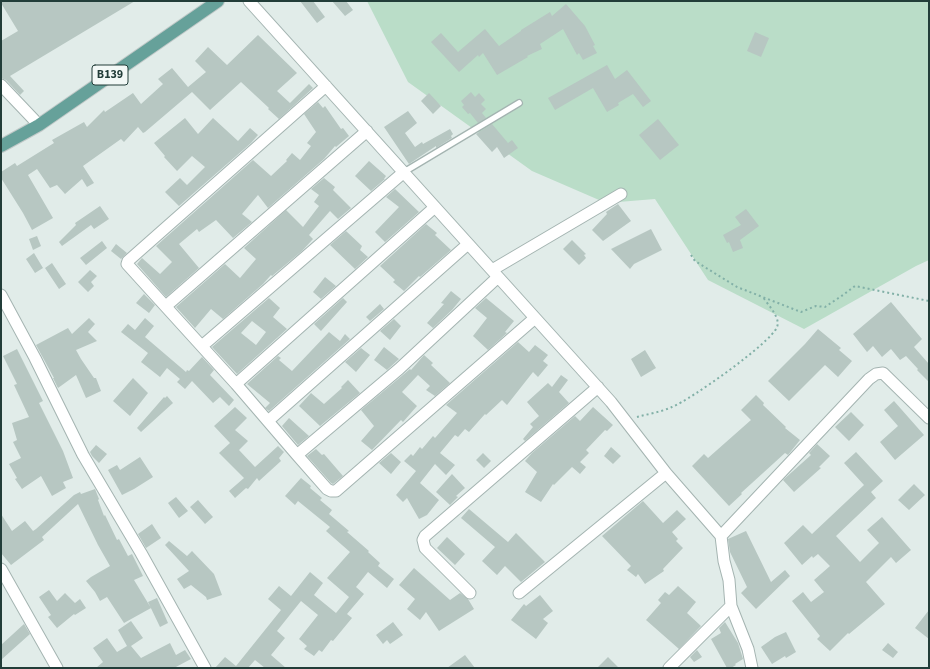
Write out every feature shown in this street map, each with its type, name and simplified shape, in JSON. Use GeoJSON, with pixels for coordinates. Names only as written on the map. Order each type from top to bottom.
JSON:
{"type":"FeatureCollection","features":[{"type":"Feature","properties":{"kind":"main road","name":"B139"},"geometry":{"type":"LineString","coordinates":[[1,146],[39,125],[218,1]]}},
{"type":"Feature","properties":{"kind":"street"},"geometry":{"type":"LineString","coordinates":[[255,3],[326,86],[598,387],[666,473],[721,536],[724,561],[729,580],[731,606],[748,649],[752,668]]}},
{"type":"Feature","properties":{"kind":"street"},"geometry":{"type":"LineString","coordinates":[[1,85],[39,125]]}},
{"type":"Feature","properties":{"kind":"street"},"geometry":{"type":"LineString","coordinates":[[326,86],[126,264],[236,384],[327,489],[336,491],[535,318]]}},
{"type":"Feature","properties":{"kind":"street"},"geometry":{"type":"LineString","coordinates":[[166,306],[367,131]]}},
{"type":"Feature","properties":{"kind":"street"},"geometry":{"type":"LineString","coordinates":[[202,346],[404,172]]}},
{"type":"Feature","properties":{"kind":"street"},"geometry":{"type":"LineString","coordinates":[[297,455],[399,369],[495,274],[621,194]]}},
{"type":"Feature","properties":{"kind":"street"},"geometry":{"type":"LineString","coordinates":[[236,384],[435,207]]}},
{"type":"Feature","properties":{"kind":"street"},"geometry":{"type":"LineString","coordinates":[[268,420],[468,244]]}},
{"type":"Feature","properties":{"kind":"street"},"geometry":{"type":"LineString","coordinates":[[1,295],[35,358],[83,455],[141,553],[205,668]]}},
{"type":"Feature","properties":{"kind":"street"},"geometry":{"type":"LineString","coordinates":[[721,536],[869,378],[876,374],[883,373],[929,418]]}},
{"type":"Feature","properties":{"kind":"street"},"geometry":{"type":"LineString","coordinates":[[470,593],[426,548],[422,540],[598,387]]}},
{"type":"Feature","properties":{"kind":"street"},"geometry":{"type":"LineString","coordinates":[[519,593],[666,473]]}},
{"type":"Feature","properties":{"kind":"street"},"geometry":{"type":"LineString","coordinates":[[1,569],[57,668]]}},
{"type":"Feature","properties":{"kind":"street"},"geometry":{"type":"LineString","coordinates":[[669,668],[731,606]]}},
{"type":"Feature","properties":{"kind":"lane"},"geometry":{"type":"LineString","coordinates":[[404,172],[519,103]]}},
{"type":"Feature","properties":{"kind":"path"},"geometry":{"type":"LineString","coordinates":[[691,255],[695,261],[737,287],[801,312],[816,306],[825,307],[843,296],[855,286],[929,301]]}},
{"type":"Feature","properties":{"kind":"path"},"geometry":{"type":"LineString","coordinates":[[636,418],[673,407],[704,389],[769,337],[777,327],[778,320],[763,298]]}},
{"type":"Feature","properties":{"kind":"green space"},"geometry":{"type":"Polygon","coordinates":[[[367,1],[929,1],[929,260],[804,329],[708,280],[655,199],[606,203],[532,171],[408,82],[367,1]]]}},
{"type":"Feature","properties":{"kind":"building"},"geometry":{"type":"Polygon","coordinates":[[[1,1],[135,1],[10,76],[24,91],[20,95],[6,80],[1,78],[1,41],[18,31],[1,1]]]}},
{"type":"Feature","properties":{"kind":"building"},"geometry":{"type":"Polygon","coordinates":[[[300,1],[313,1],[325,17],[317,23],[300,1]]]}},
{"type":"Feature","properties":{"kind":"building"},"geometry":{"type":"Polygon","coordinates":[[[332,1],[346,1],[353,10],[345,16],[332,1]]]}},
{"type":"Feature","properties":{"kind":"building"},"geometry":{"type":"Polygon","coordinates":[[[566,4],[585,26],[595,45],[593,46],[597,53],[583,60],[579,53],[577,55],[563,29],[540,44],[542,49],[527,56],[528,57],[497,75],[483,53],[479,57],[478,55],[459,72],[431,42],[441,33],[458,52],[485,29],[499,46],[550,12],[552,16],[566,4]]]}},
{"type":"Feature","properties":{"kind":"building"},"geometry":{"type":"Polygon","coordinates":[[[755,32],[769,38],[761,57],[747,51],[755,32]]]}},
{"type":"Feature","properties":{"kind":"building"},"geometry":{"type":"Polygon","coordinates":[[[258,35],[297,73],[277,91],[290,103],[309,84],[313,88],[279,119],[241,82],[210,110],[192,92],[145,132],[143,133],[138,127],[124,142],[121,139],[83,166],[94,183],[87,187],[82,179],[65,194],[57,185],[50,188],[37,169],[28,175],[53,218],[32,230],[1,178],[1,172],[15,163],[17,166],[54,143],[52,140],[84,122],[87,127],[104,110],[105,112],[133,93],[141,104],[163,84],[158,79],[172,68],[188,87],[206,72],[195,61],[208,47],[227,65],[258,35]]]}},
{"type":"Feature","properties":{"kind":"building"},"geometry":{"type":"Polygon","coordinates":[[[607,65],[615,79],[627,70],[651,101],[643,107],[633,94],[607,112],[593,88],[555,110],[548,98],[607,65]]]}},
{"type":"Feature","properties":{"kind":"building"},"geometry":{"type":"Polygon","coordinates":[[[471,92],[475,97],[479,93],[485,100],[481,104],[486,109],[482,113],[486,118],[478,123],[470,113],[468,114],[462,107],[464,105],[461,101],[471,92]]]}},
{"type":"Feature","properties":{"kind":"building"},"geometry":{"type":"Polygon","coordinates":[[[429,93],[441,106],[433,114],[421,101],[429,93]]]}},
{"type":"Feature","properties":{"kind":"building"},"geometry":{"type":"Polygon","coordinates":[[[318,102],[323,108],[325,106],[341,129],[343,128],[349,136],[336,147],[335,146],[324,159],[268,208],[258,195],[242,214],[252,222],[233,238],[216,220],[199,232],[197,229],[179,244],[199,268],[166,297],[137,264],[142,258],[160,274],[172,262],[156,246],[253,160],[271,176],[287,161],[286,160],[292,153],[300,160],[311,146],[307,143],[316,132],[304,114],[318,102]]]}},
{"type":"Feature","properties":{"kind":"building"},"geometry":{"type":"Polygon","coordinates":[[[408,111],[417,123],[405,133],[415,147],[422,142],[423,144],[450,129],[453,134],[451,136],[452,138],[436,148],[436,146],[409,164],[384,127],[408,111]]]}},
{"type":"Feature","properties":{"kind":"building"},"geometry":{"type":"Polygon","coordinates":[[[185,118],[198,134],[213,118],[238,141],[250,128],[258,135],[251,143],[179,206],[165,192],[180,178],[187,185],[205,167],[192,156],[177,171],[154,143],[185,118]]]}},
{"type":"Feature","properties":{"kind":"building"},"geometry":{"type":"Polygon","coordinates":[[[658,119],[679,145],[660,160],[639,135],[658,119]]]}},
{"type":"Feature","properties":{"kind":"building"},"geometry":{"type":"Polygon","coordinates":[[[492,124],[508,143],[512,140],[518,148],[504,158],[497,147],[492,152],[476,134],[492,124]]]}},
{"type":"Feature","properties":{"kind":"building"},"geometry":{"type":"Polygon","coordinates":[[[369,161],[386,176],[385,179],[371,191],[355,176],[369,161]]]}},
{"type":"Feature","properties":{"kind":"building"},"geometry":{"type":"Polygon","coordinates":[[[324,178],[335,187],[333,190],[351,208],[338,219],[330,211],[309,235],[313,239],[302,251],[272,276],[271,275],[263,284],[223,319],[211,309],[195,328],[176,307],[225,264],[240,278],[256,259],[244,248],[286,210],[303,227],[319,206],[314,202],[319,195],[311,189],[324,178]]]}},
{"type":"Feature","properties":{"kind":"building"},"geometry":{"type":"Polygon","coordinates":[[[395,189],[419,212],[385,242],[375,232],[399,207],[386,197],[395,189]]]}},
{"type":"Feature","properties":{"kind":"building"},"geometry":{"type":"Polygon","coordinates":[[[618,204],[631,221],[603,241],[592,230],[607,214],[606,212],[618,204]]]}},
{"type":"Feature","properties":{"kind":"building"},"geometry":{"type":"Polygon","coordinates":[[[100,206],[109,219],[94,229],[91,225],[62,246],[59,242],[76,225],[75,223],[100,206]]]}},
{"type":"Feature","properties":{"kind":"building"},"geometry":{"type":"Polygon","coordinates":[[[746,209],[759,226],[740,240],[743,248],[733,252],[729,242],[727,243],[723,235],[741,225],[735,217],[746,209]]]}},
{"type":"Feature","properties":{"kind":"building"},"geometry":{"type":"Polygon","coordinates":[[[426,224],[437,233],[435,235],[451,250],[420,277],[419,276],[404,291],[393,282],[395,280],[380,266],[426,224]]]}},
{"type":"Feature","properties":{"kind":"building"},"geometry":{"type":"Polygon","coordinates":[[[651,229],[662,250],[634,264],[630,269],[611,249],[651,229]]]}},
{"type":"Feature","properties":{"kind":"building"},"geometry":{"type":"Polygon","coordinates":[[[346,231],[362,246],[360,250],[368,257],[355,269],[330,245],[346,231]]]}},
{"type":"Feature","properties":{"kind":"building"},"geometry":{"type":"Polygon","coordinates":[[[37,236],[41,246],[33,250],[29,239],[37,236]]]}},
{"type":"Feature","properties":{"kind":"building"},"geometry":{"type":"Polygon","coordinates":[[[572,240],[586,254],[584,255],[586,258],[579,265],[563,249],[572,240]]]}},
{"type":"Feature","properties":{"kind":"building"},"geometry":{"type":"Polygon","coordinates":[[[102,241],[107,248],[86,265],[80,258],[102,241]]]}},
{"type":"Feature","properties":{"kind":"building"},"geometry":{"type":"Polygon","coordinates":[[[116,244],[127,253],[121,259],[111,251],[116,244]]]}},
{"type":"Feature","properties":{"kind":"building"},"geometry":{"type":"Polygon","coordinates":[[[34,253],[43,268],[35,273],[26,259],[34,253]]]}},
{"type":"Feature","properties":{"kind":"building"},"geometry":{"type":"Polygon","coordinates":[[[52,263],[66,284],[59,289],[45,268],[52,263]]]}},
{"type":"Feature","properties":{"kind":"building"},"geometry":{"type":"Polygon","coordinates":[[[90,270],[97,276],[91,282],[94,286],[88,292],[78,282],[90,270]]]}},
{"type":"Feature","properties":{"kind":"building"},"geometry":{"type":"Polygon","coordinates":[[[325,277],[336,286],[321,299],[313,292],[325,277]]]}},
{"type":"Feature","properties":{"kind":"building"},"geometry":{"type":"Polygon","coordinates":[[[451,291],[461,299],[433,328],[427,323],[444,304],[441,303],[451,291]]]}},
{"type":"Feature","properties":{"kind":"building"},"geometry":{"type":"Polygon","coordinates":[[[144,294],[155,305],[149,313],[136,303],[144,294]]]}},
{"type":"Feature","properties":{"kind":"building"},"geometry":{"type":"Polygon","coordinates":[[[269,298],[280,308],[273,317],[287,329],[237,374],[212,347],[269,298]],[[252,321],[241,333],[256,345],[266,332],[252,321]]]}},
{"type":"Feature","properties":{"kind":"building"},"geometry":{"type":"Polygon","coordinates":[[[343,298],[347,302],[321,331],[314,324],[343,298]]]}},
{"type":"Feature","properties":{"kind":"building"},"geometry":{"type":"Polygon","coordinates":[[[486,298],[514,321],[505,332],[507,333],[488,350],[473,336],[487,318],[475,308],[486,298]]]}},
{"type":"Feature","properties":{"kind":"building"},"geometry":{"type":"Polygon","coordinates":[[[891,302],[922,339],[914,347],[929,364],[929,382],[906,356],[900,360],[891,349],[882,357],[873,346],[867,352],[853,334],[891,302]]]}},
{"type":"Feature","properties":{"kind":"building"},"geometry":{"type":"Polygon","coordinates":[[[380,304],[384,309],[370,321],[366,317],[380,304]]]}},
{"type":"Feature","properties":{"kind":"building"},"geometry":{"type":"Polygon","coordinates":[[[89,318],[95,324],[88,332],[97,341],[76,350],[94,378],[96,378],[101,391],[86,398],[76,375],[58,388],[36,345],[68,328],[72,334],[89,318]]]}},
{"type":"Feature","properties":{"kind":"building"},"geometry":{"type":"Polygon","coordinates":[[[145,318],[154,326],[145,337],[186,372],[187,370],[189,371],[202,357],[214,370],[210,375],[234,400],[229,406],[220,397],[213,403],[192,381],[185,389],[177,382],[180,379],[167,368],[160,377],[141,362],[148,353],[121,332],[128,324],[135,330],[145,318]]]}},
{"type":"Feature","properties":{"kind":"building"},"geometry":{"type":"Polygon","coordinates":[[[394,319],[401,326],[390,340],[380,331],[394,319]]]}},
{"type":"Feature","properties":{"kind":"building"},"geometry":{"type":"Polygon","coordinates":[[[818,329],[841,348],[839,350],[852,361],[838,377],[825,365],[789,401],[768,381],[818,329]]]}},
{"type":"Feature","properties":{"kind":"building"},"geometry":{"type":"Polygon","coordinates":[[[329,332],[340,341],[345,334],[350,339],[269,411],[265,408],[270,403],[247,384],[278,356],[281,358],[279,360],[292,371],[329,332]]]}},
{"type":"Feature","properties":{"kind":"building"},"geometry":{"type":"Polygon","coordinates":[[[518,342],[529,352],[535,345],[548,355],[543,361],[548,365],[538,377],[533,372],[507,405],[502,400],[486,415],[485,414],[469,432],[465,429],[458,437],[455,435],[440,453],[455,465],[446,475],[435,464],[420,483],[439,500],[427,515],[419,519],[407,498],[403,502],[396,495],[416,471],[404,461],[411,454],[413,456],[420,447],[422,449],[433,436],[435,438],[457,413],[446,405],[518,342]]]}},
{"type":"Feature","properties":{"kind":"building"},"geometry":{"type":"Polygon","coordinates":[[[384,347],[399,359],[387,370],[374,360],[384,347]]]}},
{"type":"Feature","properties":{"kind":"building"},"geometry":{"type":"Polygon","coordinates":[[[361,348],[370,355],[356,372],[345,362],[361,348]]]}},
{"type":"Feature","properties":{"kind":"building"},"geometry":{"type":"Polygon","coordinates":[[[17,349],[43,401],[39,403],[63,451],[73,478],[63,482],[66,488],[52,496],[41,476],[22,489],[15,479],[17,478],[9,464],[21,458],[13,442],[17,440],[12,423],[29,417],[14,385],[17,384],[3,356],[17,349]]]}},
{"type":"Feature","properties":{"kind":"building"},"geometry":{"type":"Polygon","coordinates":[[[645,350],[656,368],[641,377],[631,359],[645,350]]]}},
{"type":"Feature","properties":{"kind":"building"},"geometry":{"type":"Polygon","coordinates":[[[424,355],[433,363],[431,365],[450,383],[435,396],[426,390],[430,386],[418,375],[402,392],[417,406],[403,422],[401,420],[372,450],[361,441],[374,426],[361,410],[410,369],[411,370],[424,355]]]}},
{"type":"Feature","properties":{"kind":"building"},"geometry":{"type":"Polygon","coordinates":[[[561,375],[568,380],[559,392],[569,403],[525,441],[523,439],[533,427],[530,424],[539,416],[527,402],[548,383],[552,387],[561,375]]]}},
{"type":"Feature","properties":{"kind":"building"},"geometry":{"type":"Polygon","coordinates":[[[133,378],[148,393],[130,416],[113,401],[133,378]]]}},
{"type":"Feature","properties":{"kind":"building"},"geometry":{"type":"Polygon","coordinates":[[[348,380],[360,393],[320,426],[299,406],[311,393],[324,404],[342,388],[341,387],[348,380]]]}},
{"type":"Feature","properties":{"kind":"building"},"geometry":{"type":"Polygon","coordinates":[[[756,395],[764,403],[763,405],[786,427],[785,428],[800,440],[788,455],[785,453],[729,506],[692,466],[704,454],[708,458],[751,420],[741,410],[756,395]]]}},
{"type":"Feature","properties":{"kind":"building"},"geometry":{"type":"Polygon","coordinates":[[[167,396],[173,403],[141,432],[137,428],[164,397],[165,398],[167,396]]]}},
{"type":"Feature","properties":{"kind":"building"},"geometry":{"type":"Polygon","coordinates":[[[894,401],[924,435],[895,460],[880,442],[898,426],[884,410],[894,401]]]}},
{"type":"Feature","properties":{"kind":"building"},"geometry":{"type":"Polygon","coordinates":[[[235,407],[247,418],[235,430],[248,441],[239,450],[255,467],[278,446],[284,452],[279,458],[281,461],[259,481],[257,478],[248,489],[246,488],[235,498],[229,491],[244,478],[219,453],[230,443],[214,426],[235,407]]]}},
{"type":"Feature","properties":{"kind":"building"},"geometry":{"type":"Polygon","coordinates":[[[593,407],[613,425],[607,431],[605,430],[586,450],[589,453],[580,462],[586,467],[580,474],[572,467],[554,485],[553,484],[541,502],[525,492],[537,472],[525,461],[532,453],[575,416],[580,421],[593,407]]]}},
{"type":"Feature","properties":{"kind":"building"},"geometry":{"type":"Polygon","coordinates":[[[851,412],[864,425],[849,441],[835,427],[851,412]]]}},
{"type":"Feature","properties":{"kind":"building"},"geometry":{"type":"Polygon","coordinates":[[[289,418],[309,436],[298,445],[282,426],[289,418]]]}},
{"type":"Feature","properties":{"kind":"building"},"geometry":{"type":"Polygon","coordinates":[[[817,444],[830,456],[819,467],[821,468],[794,492],[783,480],[811,455],[809,453],[817,444]]]}},
{"type":"Feature","properties":{"kind":"building"},"geometry":{"type":"Polygon","coordinates":[[[96,445],[107,454],[99,463],[90,452],[96,445]]]}},
{"type":"Feature","properties":{"kind":"building"},"geometry":{"type":"Polygon","coordinates":[[[611,447],[621,456],[613,464],[604,456],[611,447]]]}},
{"type":"Feature","properties":{"kind":"building"},"geometry":{"type":"Polygon","coordinates":[[[316,449],[322,455],[324,454],[343,476],[333,484],[307,456],[316,449]]]}},
{"type":"Feature","properties":{"kind":"building"},"geometry":{"type":"Polygon","coordinates":[[[856,452],[883,481],[871,492],[876,498],[836,536],[860,562],[879,543],[867,530],[882,517],[911,550],[896,563],[891,557],[866,582],[885,604],[849,634],[848,633],[830,651],[817,639],[820,636],[792,601],[803,592],[811,602],[824,592],[814,580],[830,566],[818,554],[813,558],[812,556],[802,565],[784,543],[803,525],[812,534],[864,485],[844,463],[856,452]]]}},
{"type":"Feature","properties":{"kind":"building"},"geometry":{"type":"Polygon","coordinates":[[[391,453],[401,462],[391,474],[379,463],[391,453]]]}},
{"type":"Feature","properties":{"kind":"building"},"geometry":{"type":"Polygon","coordinates":[[[483,453],[491,461],[484,468],[476,460],[483,453]]]}},
{"type":"Feature","properties":{"kind":"building"},"geometry":{"type":"Polygon","coordinates":[[[140,457],[153,477],[122,495],[108,470],[117,465],[120,470],[140,457]]]}},
{"type":"Feature","properties":{"kind":"building"},"geometry":{"type":"Polygon","coordinates":[[[452,474],[465,488],[456,496],[458,497],[450,505],[436,492],[452,474]]]}},
{"type":"Feature","properties":{"kind":"building"},"geometry":{"type":"Polygon","coordinates":[[[301,478],[322,498],[320,500],[332,510],[329,514],[369,551],[368,552],[380,563],[378,566],[394,579],[387,588],[368,572],[356,587],[364,594],[347,614],[352,618],[322,652],[319,650],[314,656],[304,649],[307,646],[299,639],[318,615],[301,601],[277,631],[285,638],[271,655],[286,668],[265,668],[255,660],[248,668],[215,668],[225,657],[236,666],[281,610],[268,599],[279,586],[291,596],[310,572],[323,583],[314,595],[336,613],[349,597],[327,578],[350,552],[326,531],[330,527],[298,501],[295,505],[285,496],[301,478]]]}},
{"type":"Feature","properties":{"kind":"building"},"geometry":{"type":"Polygon","coordinates":[[[914,484],[925,495],[909,510],[898,500],[914,484]]]}},
{"type":"Feature","properties":{"kind":"building"},"geometry":{"type":"Polygon","coordinates":[[[95,489],[104,516],[105,515],[117,540],[119,539],[128,556],[132,554],[143,576],[134,580],[151,608],[124,623],[107,597],[100,601],[86,581],[110,566],[78,504],[42,537],[44,540],[11,565],[1,553],[1,514],[12,531],[25,521],[33,531],[74,495],[80,492],[81,494],[95,489]]]}},
{"type":"Feature","properties":{"kind":"building"},"geometry":{"type":"Polygon","coordinates":[[[176,497],[188,511],[179,518],[168,503],[176,497]]]}},
{"type":"Feature","properties":{"kind":"building"},"geometry":{"type":"Polygon","coordinates":[[[198,500],[213,517],[205,524],[190,507],[198,500]]]}},
{"type":"Feature","properties":{"kind":"building"},"geometry":{"type":"Polygon","coordinates":[[[643,501],[663,523],[677,510],[686,519],[672,532],[678,539],[676,541],[683,548],[663,569],[664,571],[645,584],[638,574],[636,577],[627,570],[631,566],[602,536],[643,501]]]}},
{"type":"Feature","properties":{"kind":"building"},"geometry":{"type":"Polygon","coordinates":[[[469,509],[508,542],[516,533],[545,562],[521,582],[505,566],[497,575],[482,561],[495,547],[461,518],[469,509]]]}},
{"type":"Feature","properties":{"kind":"building"},"geometry":{"type":"Polygon","coordinates":[[[152,524],[161,538],[146,548],[138,534],[152,524]]]}},
{"type":"Feature","properties":{"kind":"building"},"geometry":{"type":"Polygon","coordinates":[[[746,531],[771,582],[785,570],[790,576],[756,609],[741,593],[747,587],[730,552],[728,539],[746,531]]]}},
{"type":"Feature","properties":{"kind":"building"},"geometry":{"type":"Polygon","coordinates":[[[447,537],[465,554],[455,565],[437,548],[447,537]]]}},
{"type":"Feature","properties":{"kind":"building"},"geometry":{"type":"Polygon","coordinates":[[[169,541],[187,556],[192,551],[214,574],[222,595],[207,600],[206,597],[191,585],[184,589],[177,579],[189,571],[165,545],[169,541]]]}},
{"type":"Feature","properties":{"kind":"building"},"geometry":{"type":"Polygon","coordinates":[[[414,568],[450,600],[460,593],[468,599],[474,609],[439,631],[426,612],[420,620],[407,609],[415,599],[399,585],[414,568]]]}},
{"type":"Feature","properties":{"kind":"building"},"geometry":{"type":"Polygon","coordinates":[[[678,586],[696,602],[687,613],[701,626],[679,649],[646,620],[661,603],[658,600],[665,592],[669,595],[678,586]]]}},
{"type":"Feature","properties":{"kind":"building"},"geometry":{"type":"Polygon","coordinates":[[[49,590],[57,601],[65,593],[75,603],[80,599],[86,608],[75,615],[74,614],[57,628],[48,617],[51,615],[39,597],[49,590]]]}},
{"type":"Feature","properties":{"kind":"building"},"geometry":{"type":"Polygon","coordinates":[[[540,595],[553,611],[543,619],[548,623],[536,639],[511,620],[524,604],[526,606],[540,595]]]}},
{"type":"Feature","properties":{"kind":"building"},"geometry":{"type":"Polygon","coordinates":[[[157,598],[168,623],[160,627],[148,602],[157,598]]]}},
{"type":"Feature","properties":{"kind":"building"},"geometry":{"type":"Polygon","coordinates":[[[929,610],[929,639],[915,628],[929,610]]]}},
{"type":"Feature","properties":{"kind":"building"},"geometry":{"type":"Polygon","coordinates":[[[131,621],[143,638],[131,646],[141,658],[170,643],[176,655],[185,650],[191,659],[174,668],[96,668],[103,662],[93,648],[107,638],[117,652],[127,646],[118,630],[131,621]]]}},
{"type":"Feature","properties":{"kind":"building"},"geometry":{"type":"Polygon","coordinates":[[[393,622],[403,635],[390,644],[387,640],[383,644],[376,635],[393,622]]]}},
{"type":"Feature","properties":{"kind":"building"},"geometry":{"type":"Polygon","coordinates":[[[725,622],[738,643],[743,659],[731,668],[727,668],[711,639],[721,633],[719,628],[725,622]]]}},
{"type":"Feature","properties":{"kind":"building"},"geometry":{"type":"Polygon","coordinates":[[[24,624],[30,634],[1,660],[1,645],[24,624]]]}},
{"type":"Feature","properties":{"kind":"building"},"geometry":{"type":"Polygon","coordinates":[[[786,632],[796,652],[786,658],[785,656],[772,664],[761,647],[775,637],[786,632]]]}},
{"type":"Feature","properties":{"kind":"building"},"geometry":{"type":"Polygon","coordinates":[[[888,643],[898,652],[893,658],[882,650],[888,643]]]}},
{"type":"Feature","properties":{"kind":"building"},"geometry":{"type":"Polygon","coordinates":[[[697,650],[702,657],[694,662],[690,657],[697,650]]]}},
{"type":"Feature","properties":{"kind":"building"},"geometry":{"type":"Polygon","coordinates":[[[465,655],[475,668],[447,668],[465,655]]]}},
{"type":"Feature","properties":{"kind":"building"},"geometry":{"type":"Polygon","coordinates":[[[608,657],[619,668],[597,668],[608,657]]]}}]}
